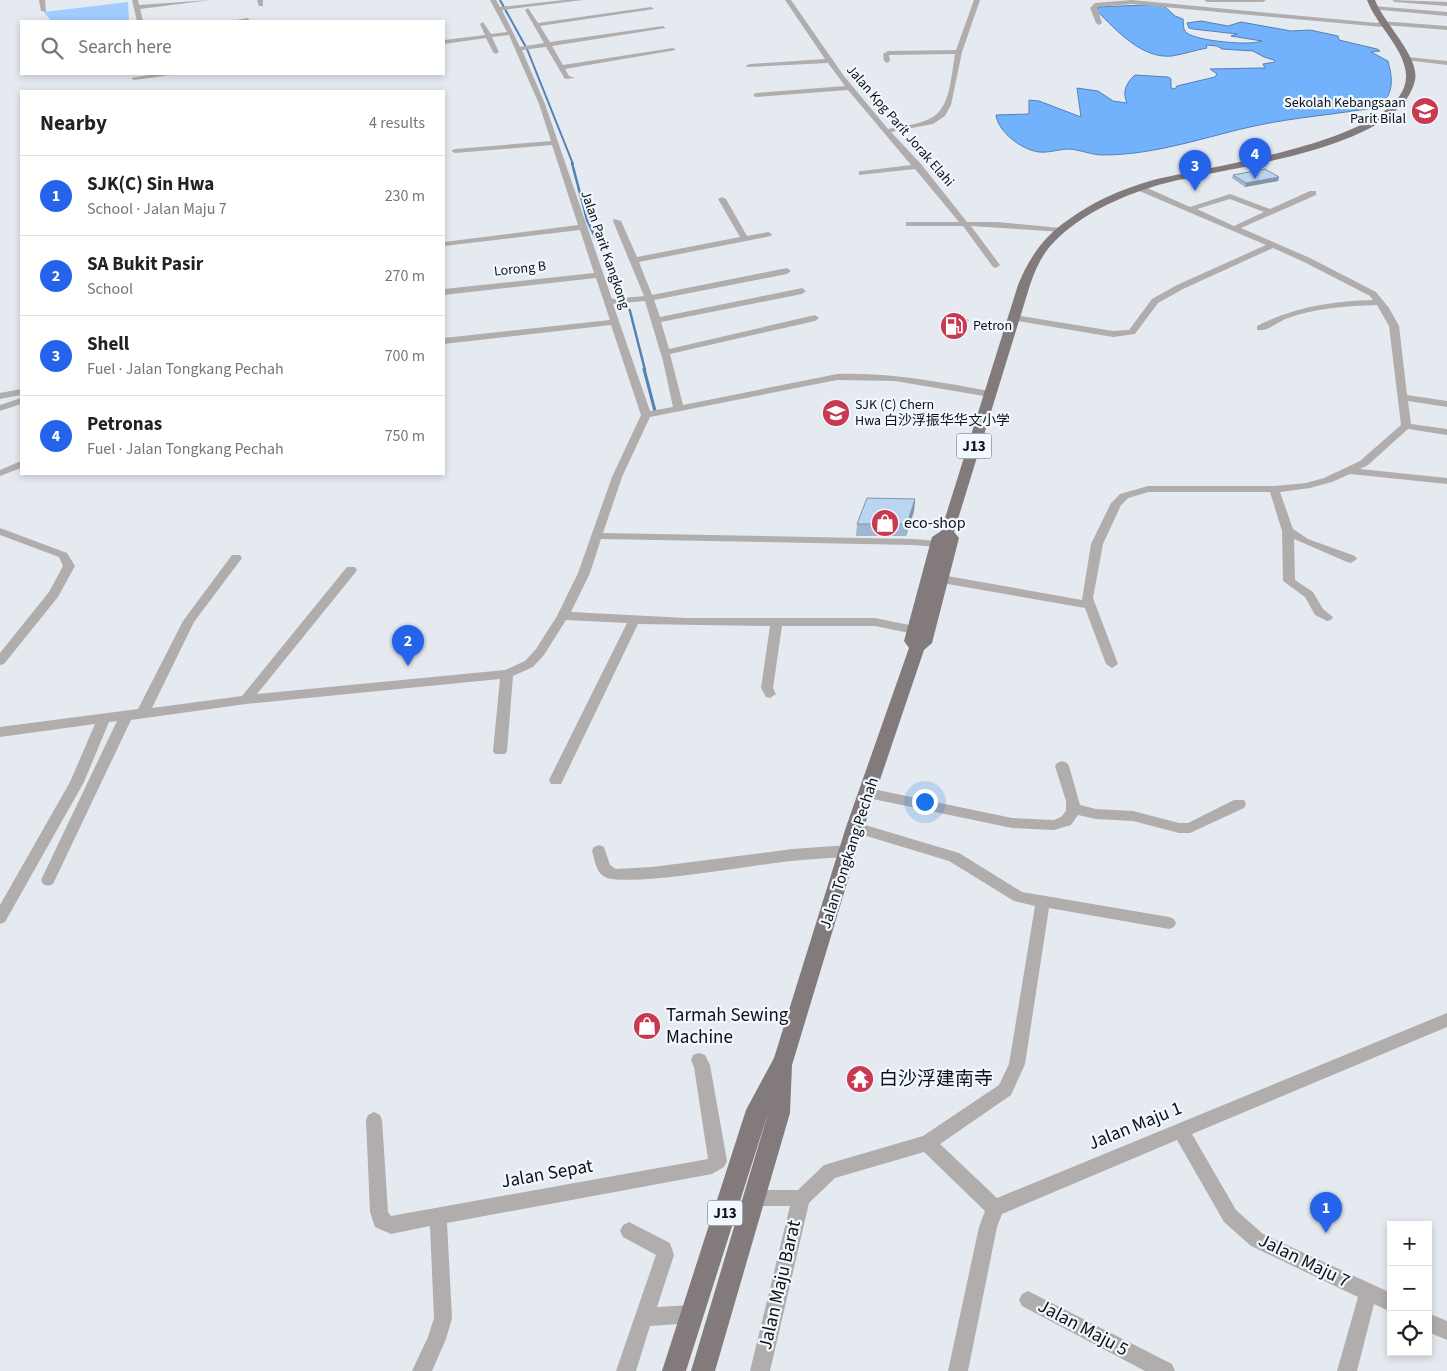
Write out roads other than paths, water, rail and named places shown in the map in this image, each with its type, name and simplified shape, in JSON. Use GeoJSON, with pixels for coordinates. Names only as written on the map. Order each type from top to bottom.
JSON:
{"type":"FeatureCollection","features":[{"type":"Feature","properties":{"kind":"main road"},"geometry":{"type":"LineString","coordinates":[[1372,4],[1381,24],[1408,59]]}},
{"type":"Feature","properties":{"kind":"main road","name":"Jalan Tongkang Pechah"},"geometry":{"type":"LineString","coordinates":[[920,637],[945,541],[990,394],[1029,271],[1036,259],[1061,230],[1083,216],[1140,188],[1184,175],[1314,147],[1367,127],[1404,100],[1411,82],[1408,59]]}},
{"type":"Feature","properties":{"kind":"main road","name":"Jalan Tongkang Pechah"},"geometry":{"type":"LineString","coordinates":[[674,1371],[757,1110],[784,1060],[855,827],[920,637],[942,579],[945,541]]}},
{"type":"Feature","properties":{"kind":"main road","name":"Jalan Tongkang Pechah"},"geometry":{"type":"LineString","coordinates":[[702,1371],[779,1113],[784,1060]]}},
{"type":"Feature","properties":{"kind":"street"},"geometry":{"type":"LineString","coordinates":[[42,0],[44,11]]}},
{"type":"Feature","properties":{"kind":"street"},"geometry":{"type":"LineString","coordinates":[[135,0],[140,20]]}},
{"type":"Feature","properties":{"kind":"street"},"geometry":{"type":"LineString","coordinates":[[138,7],[208,0]]}},
{"type":"Feature","properties":{"kind":"street","name":"Jalan Parit Kangkong"},"geometry":{"type":"LineString","coordinates":[[493,0],[504,9],[511,32],[520,48],[600,274],[614,301],[616,322],[646,415]]}},
{"type":"Feature","properties":{"kind":"street"},"geometry":{"type":"LineString","coordinates":[[504,9],[580,0]]}},
{"type":"Feature","properties":{"kind":"street","name":"Jalan Kpg Parit Jorak Elahi"},"geometry":{"type":"LineString","coordinates":[[788,0],[825,61],[846,88],[918,166],[967,223],[996,265]]}},
{"type":"Feature","properties":{"kind":"street"},"geometry":{"type":"LineString","coordinates":[[886,131],[930,122],[941,116],[948,106],[959,52],[977,0]]}},
{"type":"Feature","properties":{"kind":"street"},"geometry":{"type":"LineString","coordinates":[[1206,0],[1263,0]]}},
{"type":"Feature","properties":{"kind":"street"},"geometry":{"type":"LineString","coordinates":[[1394,0],[1447,4]]}},
{"type":"Feature","properties":{"kind":"street"},"geometry":{"type":"LineString","coordinates":[[1099,23],[1093,8],[1094,5],[1132,2],[1447,28]]}},
{"type":"Feature","properties":{"kind":"street"},"geometry":{"type":"LineString","coordinates":[[1372,4],[1447,14]]}},
{"type":"Feature","properties":{"kind":"street"},"geometry":{"type":"LineString","coordinates":[[536,25],[651,9]]}},
{"type":"Feature","properties":{"kind":"street"},"geometry":{"type":"LineString","coordinates":[[528,10],[567,78],[572,78]]}},
{"type":"Feature","properties":{"kind":"street"},"geometry":{"type":"LineString","coordinates":[[483,24],[496,52]]}},
{"type":"Feature","properties":{"kind":"street"},"geometry":{"type":"LineString","coordinates":[[520,48],[663,28]]}},
{"type":"Feature","properties":{"kind":"street"},"geometry":{"type":"LineString","coordinates":[[445,42],[489,37],[511,32]]}},
{"type":"Feature","properties":{"kind":"street"},"geometry":{"type":"LineString","coordinates":[[562,67],[673,50]]}},
{"type":"Feature","properties":{"kind":"street"},"geometry":{"type":"LineString","coordinates":[[887,61],[885,55],[888,53],[959,52]]}},
{"type":"Feature","properties":{"kind":"street"},"geometry":{"type":"LineString","coordinates":[[1408,59],[1447,63]]}},
{"type":"Feature","properties":{"kind":"street"},"geometry":{"type":"LineString","coordinates":[[749,66],[825,61]]}},
{"type":"Feature","properties":{"kind":"street"},"geometry":{"type":"LineString","coordinates":[[134,78],[164,75]]}},
{"type":"Feature","properties":{"kind":"street"},"geometry":{"type":"LineString","coordinates":[[756,95],[846,88]]}},
{"type":"Feature","properties":{"kind":"street"},"geometry":{"type":"LineString","coordinates":[[454,151],[555,143]]}},
{"type":"Feature","properties":{"kind":"street"},"geometry":{"type":"LineString","coordinates":[[862,173],[918,166]]}},
{"type":"Feature","properties":{"kind":"street"},"geometry":{"type":"LineString","coordinates":[[1140,188],[1190,208],[1357,284],[1380,302],[1394,326],[1406,426]]}},
{"type":"Feature","properties":{"kind":"street"},"geometry":{"type":"LineString","coordinates":[[1235,228],[1313,193]]}},
{"type":"Feature","properties":{"kind":"street"},"geometry":{"type":"LineString","coordinates":[[1190,208],[1230,196],[1270,212]]}},
{"type":"Feature","properties":{"kind":"street"},"geometry":{"type":"LineString","coordinates":[[722,199],[745,239]]}},
{"type":"Feature","properties":{"kind":"street"},"geometry":{"type":"LineString","coordinates":[[617,221],[636,260],[658,320],[679,410]]}},
{"type":"Feature","properties":{"kind":"street"},"geometry":{"type":"LineString","coordinates":[[909,224],[967,223],[1061,230]]}},
{"type":"Feature","properties":{"kind":"street"},"geometry":{"type":"LineString","coordinates":[[445,244],[584,227]]}},
{"type":"Feature","properties":{"kind":"street"},"geometry":{"type":"LineString","coordinates":[[636,260],[768,234]]}},
{"type":"Feature","properties":{"kind":"street"},"geometry":{"type":"LineString","coordinates":[[1014,318],[1114,334],[1132,332],[1155,301],[1180,287],[1274,246]]}},
{"type":"Feature","properties":{"kind":"street"},"geometry":{"type":"LineString","coordinates":[[614,301],[650,298],[787,272]]}},
{"type":"Feature","properties":{"kind":"street","name":"Lorong B"},"geometry":{"type":"LineString","coordinates":[[445,292],[600,274]]}},
{"type":"Feature","properties":{"kind":"street"},"geometry":{"type":"LineString","coordinates":[[658,320],[802,291]]}},
{"type":"Feature","properties":{"kind":"street"},"geometry":{"type":"LineString","coordinates":[[1260,328],[1279,317],[1312,307],[1344,302],[1380,302]]}},
{"type":"Feature","properties":{"kind":"street"},"geometry":{"type":"LineString","coordinates":[[667,352],[815,318]]}},
{"type":"Feature","properties":{"kind":"street"},"geometry":{"type":"LineString","coordinates":[[445,341],[616,322]]}},
{"type":"Feature","properties":{"kind":"street"},"geometry":{"type":"LineString","coordinates":[[0,732],[246,700],[507,674],[529,664],[540,652],[563,616],[584,573],[617,477],[646,415],[679,410],[837,377],[889,378],[990,394]]}},
{"type":"Feature","properties":{"kind":"street"},"geometry":{"type":"LineString","coordinates":[[0,396],[20,392]]}},
{"type":"Feature","properties":{"kind":"street"},"geometry":{"type":"LineString","coordinates":[[1402,397],[1447,404]]}},
{"type":"Feature","properties":{"kind":"street"},"geometry":{"type":"LineString","coordinates":[[0,408],[20,401]]}},
{"type":"Feature","properties":{"kind":"street"},"geometry":{"type":"LineString","coordinates":[[1112,664],[1095,616],[1088,605],[1087,598],[1096,544],[1116,503],[1124,496],[1148,489],[1274,489],[1306,486],[1351,471],[1364,463],[1406,426],[1447,432]]}},
{"type":"Feature","properties":{"kind":"street"},"geometry":{"type":"LineString","coordinates":[[1,472],[20,464]]}},
{"type":"Feature","properties":{"kind":"street"},"geometry":{"type":"LineString","coordinates":[[1351,471],[1447,481]]}},
{"type":"Feature","properties":{"kind":"street"},"geometry":{"type":"LineString","coordinates":[[1274,489],[1288,531],[1289,581],[1309,595],[1319,612],[1327,617]]}},
{"type":"Feature","properties":{"kind":"street"},"geometry":{"type":"LineString","coordinates":[[0,531],[64,555],[69,566],[58,589],[37,618],[0,660]]}},
{"type":"Feature","properties":{"kind":"street"},"geometry":{"type":"LineString","coordinates":[[1288,531],[1304,541],[1351,559]]}},
{"type":"Feature","properties":{"kind":"street"},"geometry":{"type":"LineString","coordinates":[[598,536],[945,541]]}},
{"type":"Feature","properties":{"kind":"street"},"geometry":{"type":"LineString","coordinates":[[143,712],[189,622],[236,558]]}},
{"type":"Feature","properties":{"kind":"street"},"geometry":{"type":"LineString","coordinates":[[246,700],[351,570]]}},
{"type":"Feature","properties":{"kind":"street"},"geometry":{"type":"LineString","coordinates":[[942,579],[1088,605]]}},
{"type":"Feature","properties":{"kind":"street"},"geometry":{"type":"LineString","coordinates":[[563,616],[634,620],[875,622],[920,637]]}},
{"type":"Feature","properties":{"kind":"street"},"geometry":{"type":"LineString","coordinates":[[556,780],[634,620]]}},
{"type":"Feature","properties":{"kind":"street"},"geometry":{"type":"LineString","coordinates":[[770,694],[766,688],[777,621]]}},
{"type":"Feature","properties":{"kind":"street"},"geometry":{"type":"LineString","coordinates":[[500,751],[507,674]]}},
{"type":"Feature","properties":{"kind":"street"},"geometry":{"type":"LineString","coordinates":[[48,880],[128,714]]}},
{"type":"Feature","properties":{"kind":"street"},"geometry":{"type":"LineString","coordinates":[[0,918],[77,782],[105,717]]}},
{"type":"Feature","properties":{"kind":"street"},"geometry":{"type":"LineString","coordinates":[[868,793],[1012,823],[1054,825],[1066,821],[1074,808],[1062,766]]}},
{"type":"Feature","properties":{"kind":"street"},"geometry":{"type":"LineString","coordinates":[[1074,808],[1096,814],[1134,816],[1179,828],[1190,828],[1239,804]]}},
{"type":"Feature","properties":{"kind":"street"},"geometry":{"type":"LineString","coordinates":[[855,827],[954,857],[1020,897],[1169,923]]}},
{"type":"Feature","properties":{"kind":"street"},"geometry":{"type":"LineString","coordinates":[[600,851],[604,868],[609,873],[616,875],[652,873],[792,855],[848,851]]}},
{"type":"Feature","properties":{"kind":"street"},"geometry":{"type":"LineString","coordinates":[[754,1198],[801,1198],[830,1171],[927,1143],[1004,1090],[1017,1064],[1043,902]]}},
{"type":"Feature","properties":{"kind":"street","name":"Jalan Maju 1"},"geometry":{"type":"LineString","coordinates":[[995,1208],[1447,1020]]}},
{"type":"Feature","properties":{"kind":"street"},"geometry":{"type":"LineString","coordinates":[[699,1060],[702,1065],[718,1161],[735,1181]]}},
{"type":"Feature","properties":{"kind":"street","name":"Jalan Sepat"},"geometry":{"type":"LineString","coordinates":[[374,1120],[381,1221],[391,1225],[712,1166],[718,1161]]}},
{"type":"Feature","properties":{"kind":"street","name":"Jalan Maju 7"},"geometry":{"type":"LineString","coordinates":[[1180,1131],[1230,1216],[1257,1240],[1387,1301]]}},
{"type":"Feature","properties":{"kind":"street"},"geometry":{"type":"LineString","coordinates":[[927,1143],[995,1208],[988,1227],[958,1371]]}},
{"type":"Feature","properties":{"kind":"street","name":"Jalan Maju Barat"},"geometry":{"type":"LineString","coordinates":[[760,1371],[801,1198]]}},
{"type":"Feature","properties":{"kind":"street"},"geometry":{"type":"LineString","coordinates":[[422,1371],[437,1339],[443,1318],[438,1215]]}},
{"type":"Feature","properties":{"kind":"street"},"geometry":{"type":"LineString","coordinates":[[626,1371],[664,1263],[665,1252],[657,1245],[629,1231]]}},
{"type":"Feature","properties":{"kind":"street"},"geometry":{"type":"LineString","coordinates":[[1347,1371],[1368,1292]]}},
{"type":"Feature","properties":{"kind":"street","name":"Jalan Maju 5"},"geometry":{"type":"LineString","coordinates":[[1028,1300],[1165,1371]]}},
{"type":"Feature","properties":{"kind":"street"},"geometry":{"type":"LineString","coordinates":[[644,1317],[692,1314]]}},
{"type":"Feature","properties":{"kind":"street"},"geometry":{"type":"LineString","coordinates":[[1432,1324],[1447,1331]]}},
{"type":"Feature","properties":{"kind":"waterway"},"geometry":{"type":"LineString","coordinates":[[500,0],[527,49],[573,164]]}},
{"type":"Feature","properties":{"kind":"waterway"},"geometry":{"type":"LineString","coordinates":[[572,163],[587,220],[630,311],[645,370]]}},
{"type":"Feature","properties":{"kind":"waterway"},"geometry":{"type":"LineString","coordinates":[[644,369],[655,411]]}},
{"type":"Feature","properties":{"kind":"place","name":"Sekolah Kebangsaan Parit Bilal"},"geometry":{"type":"Point","coordinates":[1425,111]}},
{"type":"Feature","properties":{"kind":"place","name":"Petronas"},"geometry":{"type":"Point","coordinates":[1255,179]}},
{"type":"Feature","properties":{"kind":"place","name":"Shell"},"geometry":{"type":"Point","coordinates":[1195,191]}},
{"type":"Feature","properties":{"kind":"place","name":"Petron"},"geometry":{"type":"Point","coordinates":[954,326]}},
{"type":"Feature","properties":{"kind":"place","name":"SJK (C) Chern Hwa 白沙浮振华华文小学"},"geometry":{"type":"Point","coordinates":[836,413]}},
{"type":"Feature","properties":{"kind":"place","name":"eco-shop"},"geometry":{"type":"Point","coordinates":[885,523]}},
{"type":"Feature","properties":{"kind":"place","name":"SA Bukit Pasir"},"geometry":{"type":"Point","coordinates":[408,666]}},
{"type":"Feature","properties":{"kind":"place","name":"Tarmah Sewing Machine"},"geometry":{"type":"Point","coordinates":[647,1026]}},
{"type":"Feature","properties":{"kind":"place","name":"白沙浮建南寺"},"geometry":{"type":"Point","coordinates":[860,1079]}},
{"type":"Feature","properties":{"kind":"place","name":"SJK(C) Sin Hwa"},"geometry":{"type":"Point","coordinates":[1326,1233]}}]}
